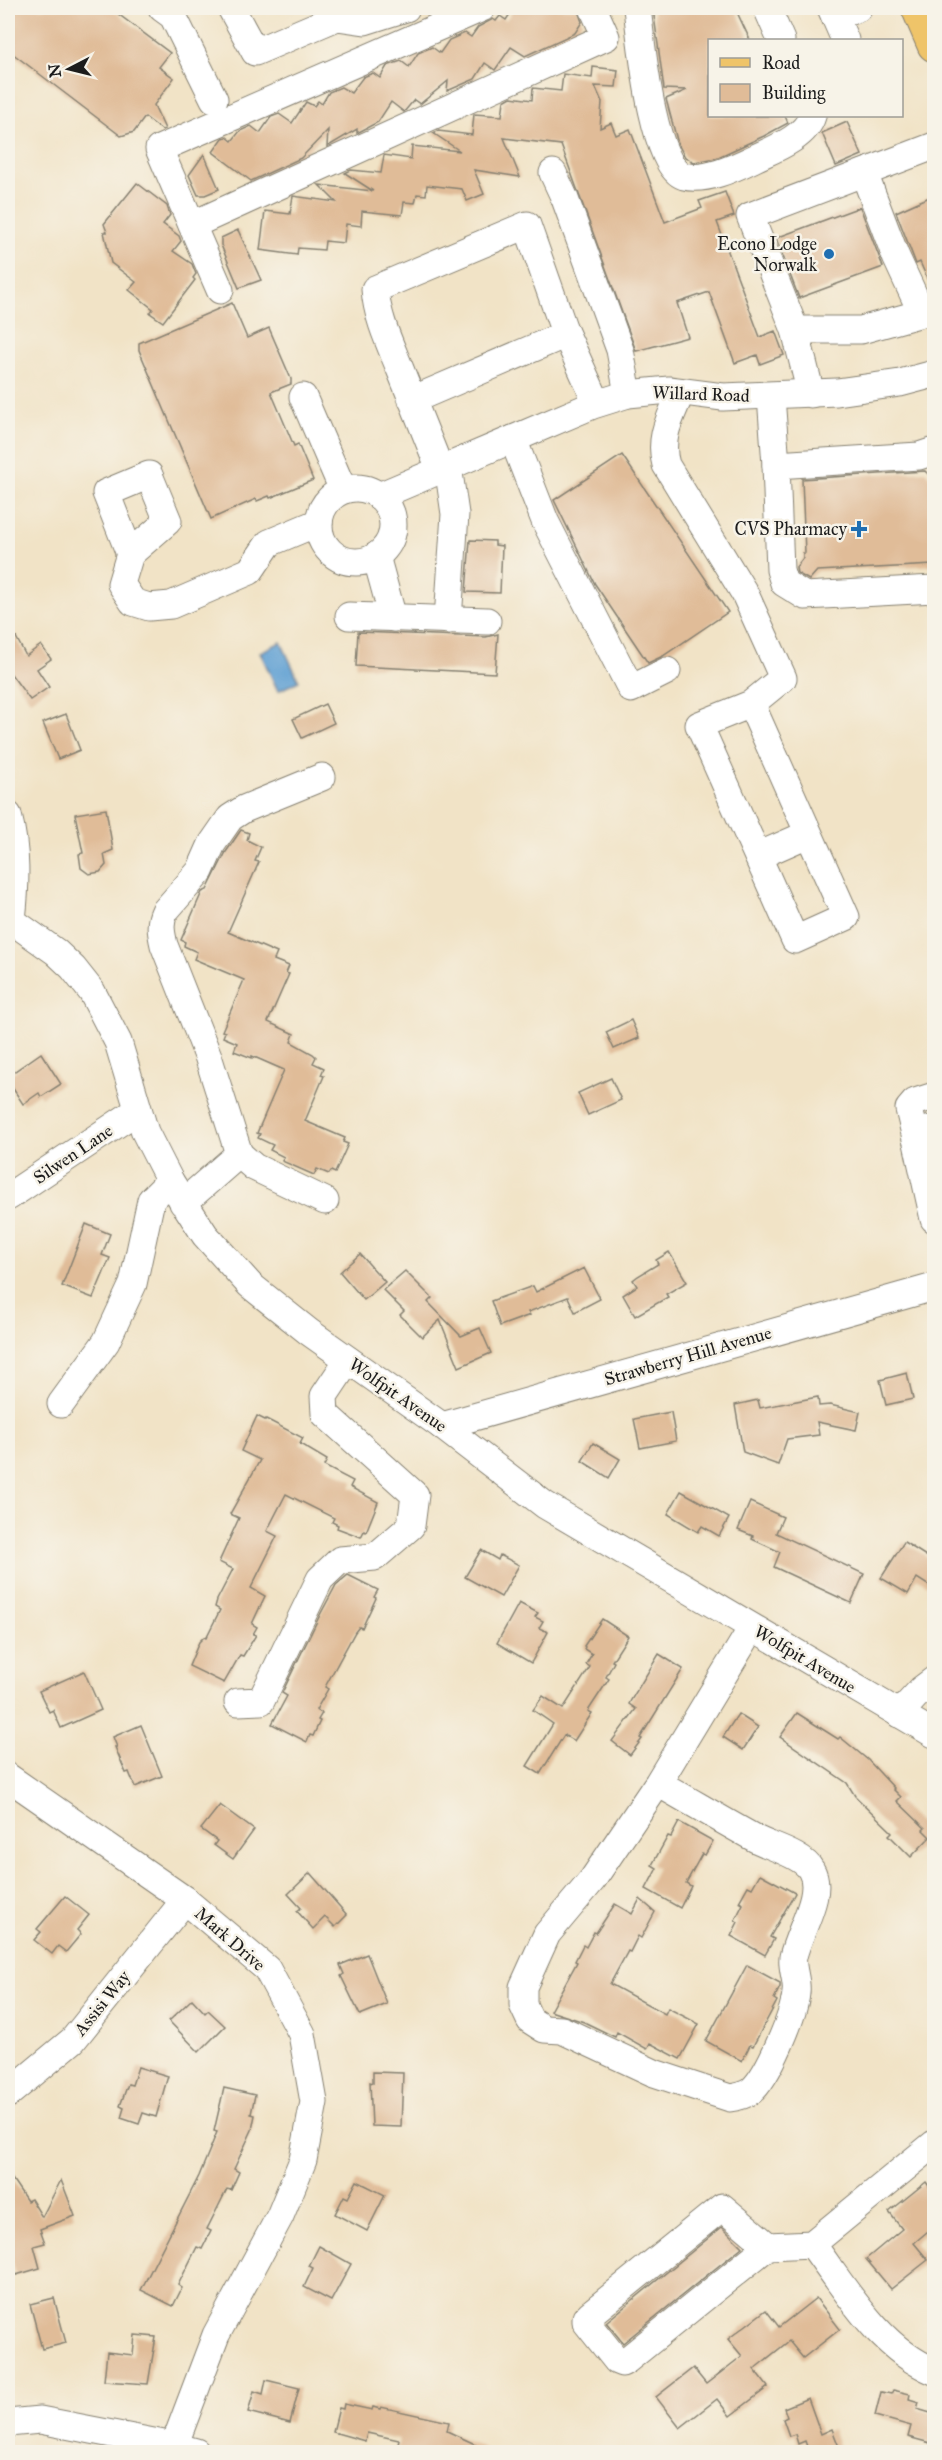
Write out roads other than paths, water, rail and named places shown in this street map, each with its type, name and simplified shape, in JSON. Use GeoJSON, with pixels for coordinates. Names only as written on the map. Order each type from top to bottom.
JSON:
{"type":"FeatureCollection","features":[{"type":"Feature","properties":{"kind":"main road"},"geometry":{"type":"LineString","coordinates":[[918,8],[934,45]]}},
{"type":"Feature","properties":{"kind":"street"},"geometry":{"type":"LineString","coordinates":[[162,8],[173,16],[214,99]]}},
{"type":"Feature","properties":{"kind":"street"},"geometry":{"type":"LineString","coordinates":[[231,8],[255,52],[337,17],[365,21],[406,8]]}},
{"type":"Feature","properties":{"kind":"street"},"geometry":{"type":"LineString","coordinates":[[220,290],[159,149],[482,8]]}},
{"type":"Feature","properties":{"kind":"street"},"geometry":{"type":"LineString","coordinates":[[192,225],[606,37],[593,8]]}},
{"type":"Feature","properties":{"kind":"street"},"geometry":{"type":"LineString","coordinates":[[637,8],[654,122],[661,143],[677,172],[691,177],[703,176],[735,167],[789,140],[806,128],[812,117]]}},
{"type":"Feature","properties":{"kind":"street"},"geometry":{"type":"LineString","coordinates":[[767,8],[781,39]]}},
{"type":"Feature","properties":{"kind":"street"},"geometry":{"type":"LineString","coordinates":[[811,394],[795,330],[750,216],[934,146]]}},
{"type":"Feature","properties":{"kind":"street"},"geometry":{"type":"LineString","coordinates":[[553,173],[565,199],[620,350],[628,394]]}},
{"type":"Feature","properties":{"kind":"street"},"geometry":{"type":"LineString","coordinates":[[795,330],[861,330],[928,310],[896,257],[864,173]]}},
{"type":"Feature","properties":{"kind":"street"},"geometry":{"type":"LineString","coordinates":[[448,620],[455,514],[444,468],[412,400],[376,309],[375,289],[526,225],[564,330],[597,403]]}},
{"type":"Feature","properties":{"kind":"street"},"geometry":{"type":"LineString","coordinates":[[412,400],[564,335],[564,330]]}},
{"type":"Feature","properties":{"kind":"street","name":"Willard Road"},"geometry":{"type":"LineString","coordinates":[[379,496],[597,403],[628,394],[669,390],[723,398],[811,394],[932,382]]}},
{"type":"Feature","properties":{"kind":"street"},"geometry":{"type":"LineString","coordinates":[[681,392],[663,437],[662,450],[666,465],[745,594],[783,678],[751,704],[699,725],[795,940],[846,917],[751,704]]}},
{"type":"Feature","properties":{"kind":"street"},"geometry":{"type":"LineString","coordinates":[[771,396],[780,570],[784,583],[805,596],[934,589]]}},
{"type":"Feature","properties":{"kind":"street"},"geometry":{"type":"LineString","coordinates":[[303,397],[343,490]]}},
{"type":"Feature","properties":{"kind":"street"},"geometry":{"type":"LineString","coordinates":[[513,440],[545,521],[631,689],[667,671]]}},
{"type":"Feature","properties":{"kind":"street"},"geometry":{"type":"LineString","coordinates":[[776,465],[919,456],[934,451]]}},
{"type":"Feature","properties":{"kind":"street"},"geometry":{"type":"LineString","coordinates":[[362,489],[379,496],[388,506],[393,520],[392,534],[386,546],[376,556],[365,561],[342,560],[324,545],[320,534],[319,522],[323,508],[331,497],[343,490],[362,489]]}},
{"type":"Feature","properties":{"kind":"street"},"geometry":{"type":"LineString","coordinates":[[130,555],[121,584],[133,602],[149,607],[171,605],[250,571],[269,543],[319,522]]}},
{"type":"Feature","properties":{"kind":"street"},"geometry":{"type":"LineString","coordinates":[[376,556],[393,618]]}},
{"type":"Feature","properties":{"kind":"street"},"geometry":{"type":"LineString","coordinates":[[349,616],[487,621]]}},
{"type":"Feature","properties":{"kind":"street"},"geometry":{"type":"LineString","coordinates":[[322,777],[244,809],[230,818],[212,844],[200,871],[165,911],[160,928],[164,945],[208,1056],[239,1154],[254,1167],[325,1201]]}},
{"type":"Feature","properties":{"kind":"street"},"geometry":{"type":"LineString","coordinates":[[8,815],[16,865],[10,919]]}},
{"type":"Feature","properties":{"kind":"street"},"geometry":{"type":"LineString","coordinates":[[758,856],[808,834]]}},
{"type":"Feature","properties":{"kind":"street","name":"Wolfpit Avenue"},"geometry":{"type":"LineString","coordinates":[[10,919],[64,959],[92,992],[118,1042],[145,1132],[176,1192],[225,1260],[250,1285],[287,1316],[442,1426],[545,1505],[934,1734]]}},
{"type":"Feature","properties":{"kind":"street"},"geometry":{"type":"LineString","coordinates":[[934,1096],[915,1102],[909,1109],[925,1133],[934,1220]]}},
{"type":"Feature","properties":{"kind":"street","name":"Silwen Lane"},"geometry":{"type":"LineString","coordinates":[[8,1197],[138,1110]]}},
{"type":"Feature","properties":{"kind":"street"},"geometry":{"type":"LineString","coordinates":[[61,1404],[106,1342],[133,1284],[151,1200],[176,1192],[239,1154]]}},
{"type":"Feature","properties":{"kind":"street","name":"Strawberry Hill Avenue"},"geometry":{"type":"LineString","coordinates":[[442,1426],[934,1287]]}},
{"type":"Feature","properties":{"kind":"street"},"geometry":{"type":"LineString","coordinates":[[238,1702],[261,1701],[320,1580],[340,1560],[375,1557],[411,1526],[415,1495],[325,1414],[324,1396],[348,1360]]}},
{"type":"Feature","properties":{"kind":"street"},"geometry":{"type":"LineString","coordinates":[[657,1783],[759,1840],[792,1855],[811,1869],[816,1884],[793,1958],[796,1993],[782,2037],[771,2064],[759,2083],[749,2092],[739,2096],[730,2097],[654,2073],[562,2030],[544,2030],[530,2020],[524,2005],[523,1987],[547,1934],[593,1879],[657,1783],[752,1628]]}},
{"type":"Feature","properties":{"kind":"street"},"geometry":{"type":"LineString","coordinates":[[899,1714],[922,1689],[934,1680]]}},
{"type":"Feature","properties":{"kind":"street","name":"Mark Drive"},"geometry":{"type":"LineString","coordinates":[[8,1777],[185,1900],[267,1970],[302,2034],[314,2102],[303,2160],[280,2216],[216,2335],[185,2449]]}},
{"type":"Feature","properties":{"kind":"street","name":"Assisi Way"},"geometry":{"type":"LineString","coordinates":[[8,2094],[73,2040],[185,1900]]}},
{"type":"Feature","properties":{"kind":"street"},"geometry":{"type":"LineString","coordinates":[[768,2246],[722,2207],[590,2314],[586,2322],[617,2361],[622,2363],[768,2246],[812,2244],[934,2144]]}},
{"type":"Feature","properties":{"kind":"street"},"geometry":{"type":"LineString","coordinates":[[812,2244],[887,2340],[918,2365],[934,2372]]}},
{"type":"Feature","properties":{"kind":"street"},"geometry":{"type":"LineString","coordinates":[[8,2423],[40,2420],[185,2449]]}},
{"type":"Feature","properties":{"kind":"water"},"geometry":{"type":"Polygon","coordinates":[[[281,642],[299,681],[278,691],[260,652],[281,642]]]}},
{"type":"Feature","properties":{"kind":"place","name":"Econo Lodge Norwalk"},"geometry":{"type":"Point","coordinates":[829,254]}},
{"type":"Feature","properties":{"kind":"place","name":"CVS Pharmacy"},"geometry":{"type":"Point","coordinates":[859,529]}}]}
